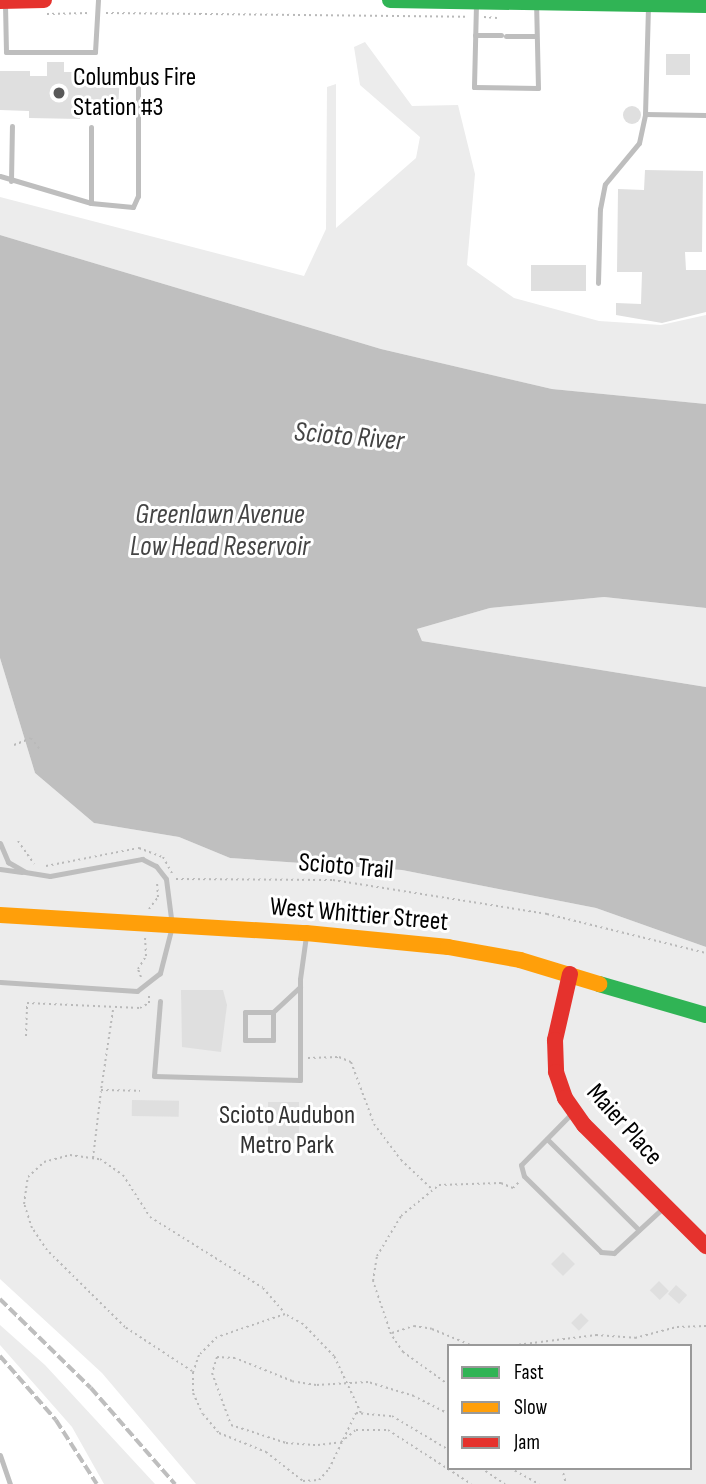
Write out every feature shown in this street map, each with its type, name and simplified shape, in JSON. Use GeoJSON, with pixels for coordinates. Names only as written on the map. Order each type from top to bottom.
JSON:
{"type":"FeatureCollection","features":[{"type":"Feature","properties":{"kind":"street"},"geometry":{"type":"LineString","coordinates":[[390,0],[476,9],[536,2],[706,5]]}},
{"type":"Feature","properties":{"kind":"street"},"geometry":{"type":"LineString","coordinates":[[2,1],[41,7]]}},
{"type":"Feature","properties":{"kind":"street","name":"West Whittier Street"},"geometry":{"type":"LineString","coordinates":[[0,915],[306,933],[477,951],[570,974],[706,1015]]}},
{"type":"Feature","properties":{"kind":"street","name":"Maier Place"},"geometry":{"type":"LineString","coordinates":[[570,974],[554,1058],[559,1086],[573,1112],[706,1245]]}},
{"type":"Feature","properties":{"kind":"lane"},"geometry":{"type":"LineString","coordinates":[[2,1],[6,52],[95,52],[98,0]]}},
{"type":"Feature","properties":{"kind":"lane"},"geometry":{"type":"LineString","coordinates":[[476,9],[474,87],[538,88],[536,2]]}},
{"type":"Feature","properties":{"kind":"lane"},"geometry":{"type":"LineString","coordinates":[[598,283],[605,184],[639,143],[645,114],[648,4]]}},
{"type":"Feature","properties":{"kind":"lane"},"geometry":{"type":"LineString","coordinates":[[475,35],[535,36]]}},
{"type":"Feature","properties":{"kind":"lane"},"geometry":{"type":"LineString","coordinates":[[0,176],[91,203],[133,207],[137,202],[138,81]]}},
{"type":"Feature","properties":{"kind":"lane"},"geometry":{"type":"LineString","coordinates":[[645,114],[706,115]]}},
{"type":"Feature","properties":{"kind":"lane"},"geometry":{"type":"LineString","coordinates":[[11,181],[12,126]]}},
{"type":"Feature","properties":{"kind":"lane"},"geometry":{"type":"LineString","coordinates":[[90,127],[91,203]]}},
{"type":"Feature","properties":{"kind":"lane"},"geometry":{"type":"LineString","coordinates":[[0,843],[8,862],[25,872]]}},
{"type":"Feature","properties":{"kind":"lane"},"geometry":{"type":"LineString","coordinates":[[0,869],[50,876],[142,859],[166,879],[172,926],[159,973],[137,990],[0,982]]}},
{"type":"Feature","properties":{"kind":"lane"},"geometry":{"type":"LineString","coordinates":[[160,1001],[154,1076],[300,1080],[300,987],[306,933]]}},
{"type":"Feature","properties":{"kind":"lane"},"geometry":{"type":"LineString","coordinates":[[273,1012],[273,1040],[245,1040],[245,1012],[273,1012],[300,987]]}},
{"type":"Feature","properties":{"kind":"lane"},"geometry":{"type":"LineString","coordinates":[[573,1112],[521,1165],[524,1176],[601,1252],[614,1253],[666,1206]]}},
{"type":"Feature","properties":{"kind":"lane"},"geometry":{"type":"LineString","coordinates":[[547,1139],[639,1230]]}},
{"type":"Feature","properties":{"kind":"lane"},"geometry":{"type":"LineString","coordinates":[[0,1455],[10,1484]]}},
{"type":"Feature","properties":{"kind":"path"},"geometry":{"type":"LineString","coordinates":[[41,7],[98,13],[476,9],[498,18]]}},
{"type":"Feature","properties":{"kind":"path"},"geometry":{"type":"LineString","coordinates":[[14,745],[31,738],[41,751]]}},
{"type":"Feature","properties":{"kind":"path"},"geometry":{"type":"LineString","coordinates":[[18,841],[32,863],[43,867],[139,848],[163,857],[175,879]]}},
{"type":"Feature","properties":{"kind":"path"},"geometry":{"type":"LineString","coordinates":[[139,914],[159,897],[157,884],[166,879]]}},
{"type":"Feature","properties":{"kind":"path","name":"Scioto Trail"},"geometry":{"type":"LineString","coordinates":[[166,879],[334,880],[547,914],[706,953]]}},
{"type":"Feature","properties":{"kind":"path"},"geometry":{"type":"LineString","coordinates":[[93,1158],[113,1009]]}},
{"type":"Feature","properties":{"kind":"path"},"geometry":{"type":"LineString","coordinates":[[300,1059],[339,1058],[351,1062],[374,1124],[401,1160],[433,1190]]}},
{"type":"Feature","properties":{"kind":"path"},"geometry":{"type":"LineString","coordinates":[[101,1090],[141,1091]]}},
{"type":"Feature","properties":{"kind":"path"},"geometry":{"type":"LineString","coordinates":[[193,1372],[102,1308],[47,1250],[32,1228],[24,1204],[28,1177],[44,1162],[70,1155],[93,1158],[123,1175],[150,1217],[263,1288],[285,1314],[303,1324],[334,1356],[350,1383],[361,1413]]}},
{"type":"Feature","properties":{"kind":"path"},"geometry":{"type":"LineString","coordinates":[[447,1384],[403,1352],[391,1334],[373,1281],[377,1256],[401,1216],[439,1185],[501,1184],[513,1188],[524,1176]]}},
{"type":"Feature","properties":{"kind":"path"},"geometry":{"type":"LineString","coordinates":[[285,1314],[217,1337],[199,1355],[193,1372],[193,1393],[203,1414],[219,1433],[266,1452],[303,1481],[319,1480],[341,1442],[347,1424],[356,1413],[392,1416],[447,1449]]}},
{"type":"Feature","properties":{"kind":"path"},"geometry":{"type":"LineString","coordinates":[[391,1334],[414,1326],[432,1329],[468,1344]]}},
{"type":"Feature","properties":{"kind":"path"},"geometry":{"type":"LineString","coordinates":[[524,1344],[596,1335],[635,1338],[677,1327],[706,1326]]}},
{"type":"Feature","properties":{"kind":"path"},"geometry":{"type":"LineString","coordinates":[[447,1413],[404,1392],[368,1382],[292,1381],[235,1358],[217,1357],[212,1373],[232,1425],[286,1443],[341,1442],[356,1430],[388,1430],[447,1468]]}},
{"type":"Feature","properties":{"kind":"path"},"geometry":{"type":"LineString","coordinates":[[449,1470],[471,1484]]}},
{"type":"Feature","properties":{"kind":"path"},"geometry":{"type":"LineString","coordinates":[[484,1470],[505,1484]]}},
{"type":"Feature","properties":{"kind":"path"},"geometry":{"type":"LineString","coordinates":[[514,1470],[539,1484]]}},
{"type":"Feature","properties":{"kind":"green space"},"geometry":{"type":"Polygon","coordinates":[[[365,42],[412,106],[458,105],[475,174],[467,265],[514,298],[599,321],[661,325],[706,315],[706,404],[552,389],[381,349],[0,235],[0,197],[304,276],[326,229],[327,87],[336,84],[336,228],[416,158],[420,137],[360,85],[354,47],[365,42]]]}},
{"type":"Feature","properties":{"kind":"green space"},"geometry":{"type":"Polygon","coordinates":[[[604,597],[706,608],[706,687],[422,641],[417,629],[490,608],[604,597]]]}},
{"type":"Feature","properties":{"kind":"green space","name":"Scioto Audubon Metro Park"},"geometry":{"type":"Polygon","coordinates":[[[0,658],[35,773],[94,823],[179,837],[230,858],[402,870],[596,908],[706,947],[706,1484],[196,1484],[102,1373],[0,1279],[0,658]]]}},
{"type":"Feature","properties":{"kind":"green space"},"geometry":{"type":"Polygon","coordinates":[[[0,1325],[45,1365],[155,1484],[104,1484],[72,1427],[0,1345],[0,1325]]]}},
{"type":"Feature","properties":{"kind":"water","name":"Greenlawn Avenue Low Head Reservoir"},"geometry":{"type":"Polygon","coordinates":[[[0,235],[381,349],[552,389],[706,404],[706,608],[604,597],[490,608],[417,629],[422,641],[706,687],[706,947],[596,908],[402,870],[230,858],[179,837],[94,823],[35,773],[0,658],[0,235]]]}},
{"type":"Feature","properties":{"kind":"building"},"geometry":{"type":"Polygon","coordinates":[[[666,54],[690,54],[690,75],[666,75],[666,54]]]}},
{"type":"Feature","properties":{"kind":"building","name":"Columbus Fire Station #3"},"geometry":{"type":"Polygon","coordinates":[[[47,62],[64,62],[64,72],[120,72],[118,112],[81,112],[80,119],[29,118],[29,111],[0,110],[0,71],[30,71],[30,76],[47,76],[47,62]]]}},
{"type":"Feature","properties":{"kind":"building"},"geometry":{"type":"Polygon","coordinates":[[[632,106],[638,109],[641,115],[638,121],[632,124],[626,121],[623,115],[626,109],[632,106]]]}},
{"type":"Feature","properties":{"kind":"building"},"geometry":{"type":"Polygon","coordinates":[[[645,170],[703,171],[702,252],[685,252],[686,270],[706,270],[706,312],[662,323],[616,315],[616,303],[641,304],[642,272],[617,272],[618,189],[644,190],[645,170]]]}},
{"type":"Feature","properties":{"kind":"building"},"geometry":{"type":"Polygon","coordinates":[[[531,265],[586,265],[586,291],[531,291],[531,265]]]}},
{"type":"Feature","properties":{"kind":"building"},"geometry":{"type":"Polygon","coordinates":[[[181,990],[223,990],[227,1005],[221,1052],[182,1047],[181,990]]]}},
{"type":"Feature","properties":{"kind":"building"},"geometry":{"type":"Polygon","coordinates":[[[132,1100],[179,1101],[179,1117],[132,1116],[132,1100]]]}},
{"type":"Feature","properties":{"kind":"building"},"geometry":{"type":"Polygon","coordinates":[[[268,1102],[299,1102],[299,1143],[268,1143],[268,1102]]]}},
{"type":"Feature","properties":{"kind":"building"},"geometry":{"type":"Polygon","coordinates":[[[563,1252],[575,1264],[563,1276],[551,1264],[563,1252]]]}},
{"type":"Feature","properties":{"kind":"building"},"geometry":{"type":"Polygon","coordinates":[[[659,1281],[669,1291],[660,1300],[650,1290],[659,1281]]]}},
{"type":"Feature","properties":{"kind":"building"},"geometry":{"type":"Polygon","coordinates":[[[676,1285],[687,1295],[679,1304],[668,1294],[676,1285]]]}},
{"type":"Feature","properties":{"kind":"building"},"geometry":{"type":"Polygon","coordinates":[[[581,1313],[589,1321],[579,1331],[571,1323],[581,1313]]]}},
{"type":"Feature","properties":{"kind":"railway"},"geometry":{"type":"LineString","coordinates":[[0,1299],[91,1388],[175,1484]]}},
{"type":"Feature","properties":{"kind":"railway"},"geometry":{"type":"LineString","coordinates":[[0,1356],[56,1420],[97,1484]]}},
{"type":"Feature","properties":{"kind":"traffic: fast"},"geometry":{"type":"LineString","coordinates":[[390,0],[706,5]]}},
{"type":"Feature","properties":{"kind":"traffic: fast"},"geometry":{"type":"LineString","coordinates":[[599,984],[706,1015]]}},
{"type":"Feature","properties":{"kind":"traffic: slow"},"geometry":{"type":"LineString","coordinates":[[0,915],[306,933],[448,947],[520,960],[599,984]]}},
{"type":"Feature","properties":{"kind":"traffic: jam"},"geometry":{"type":"LineString","coordinates":[[0,1],[44,0]]}},
{"type":"Feature","properties":{"kind":"traffic: jam"},"geometry":{"type":"LineString","coordinates":[[570,974],[555,1040],[556,1072],[565,1098],[584,1125],[706,1246]]}},
{"type":"Feature","properties":{"kind":"place","name":"Columbus Fire Station #3"},"geometry":{"type":"Point","coordinates":[59,93]}},
{"type":"Feature","properties":{"kind":"water label","name":"Scioto River"},"geometry":{"type":"Point","coordinates":[349,437]}}]}
